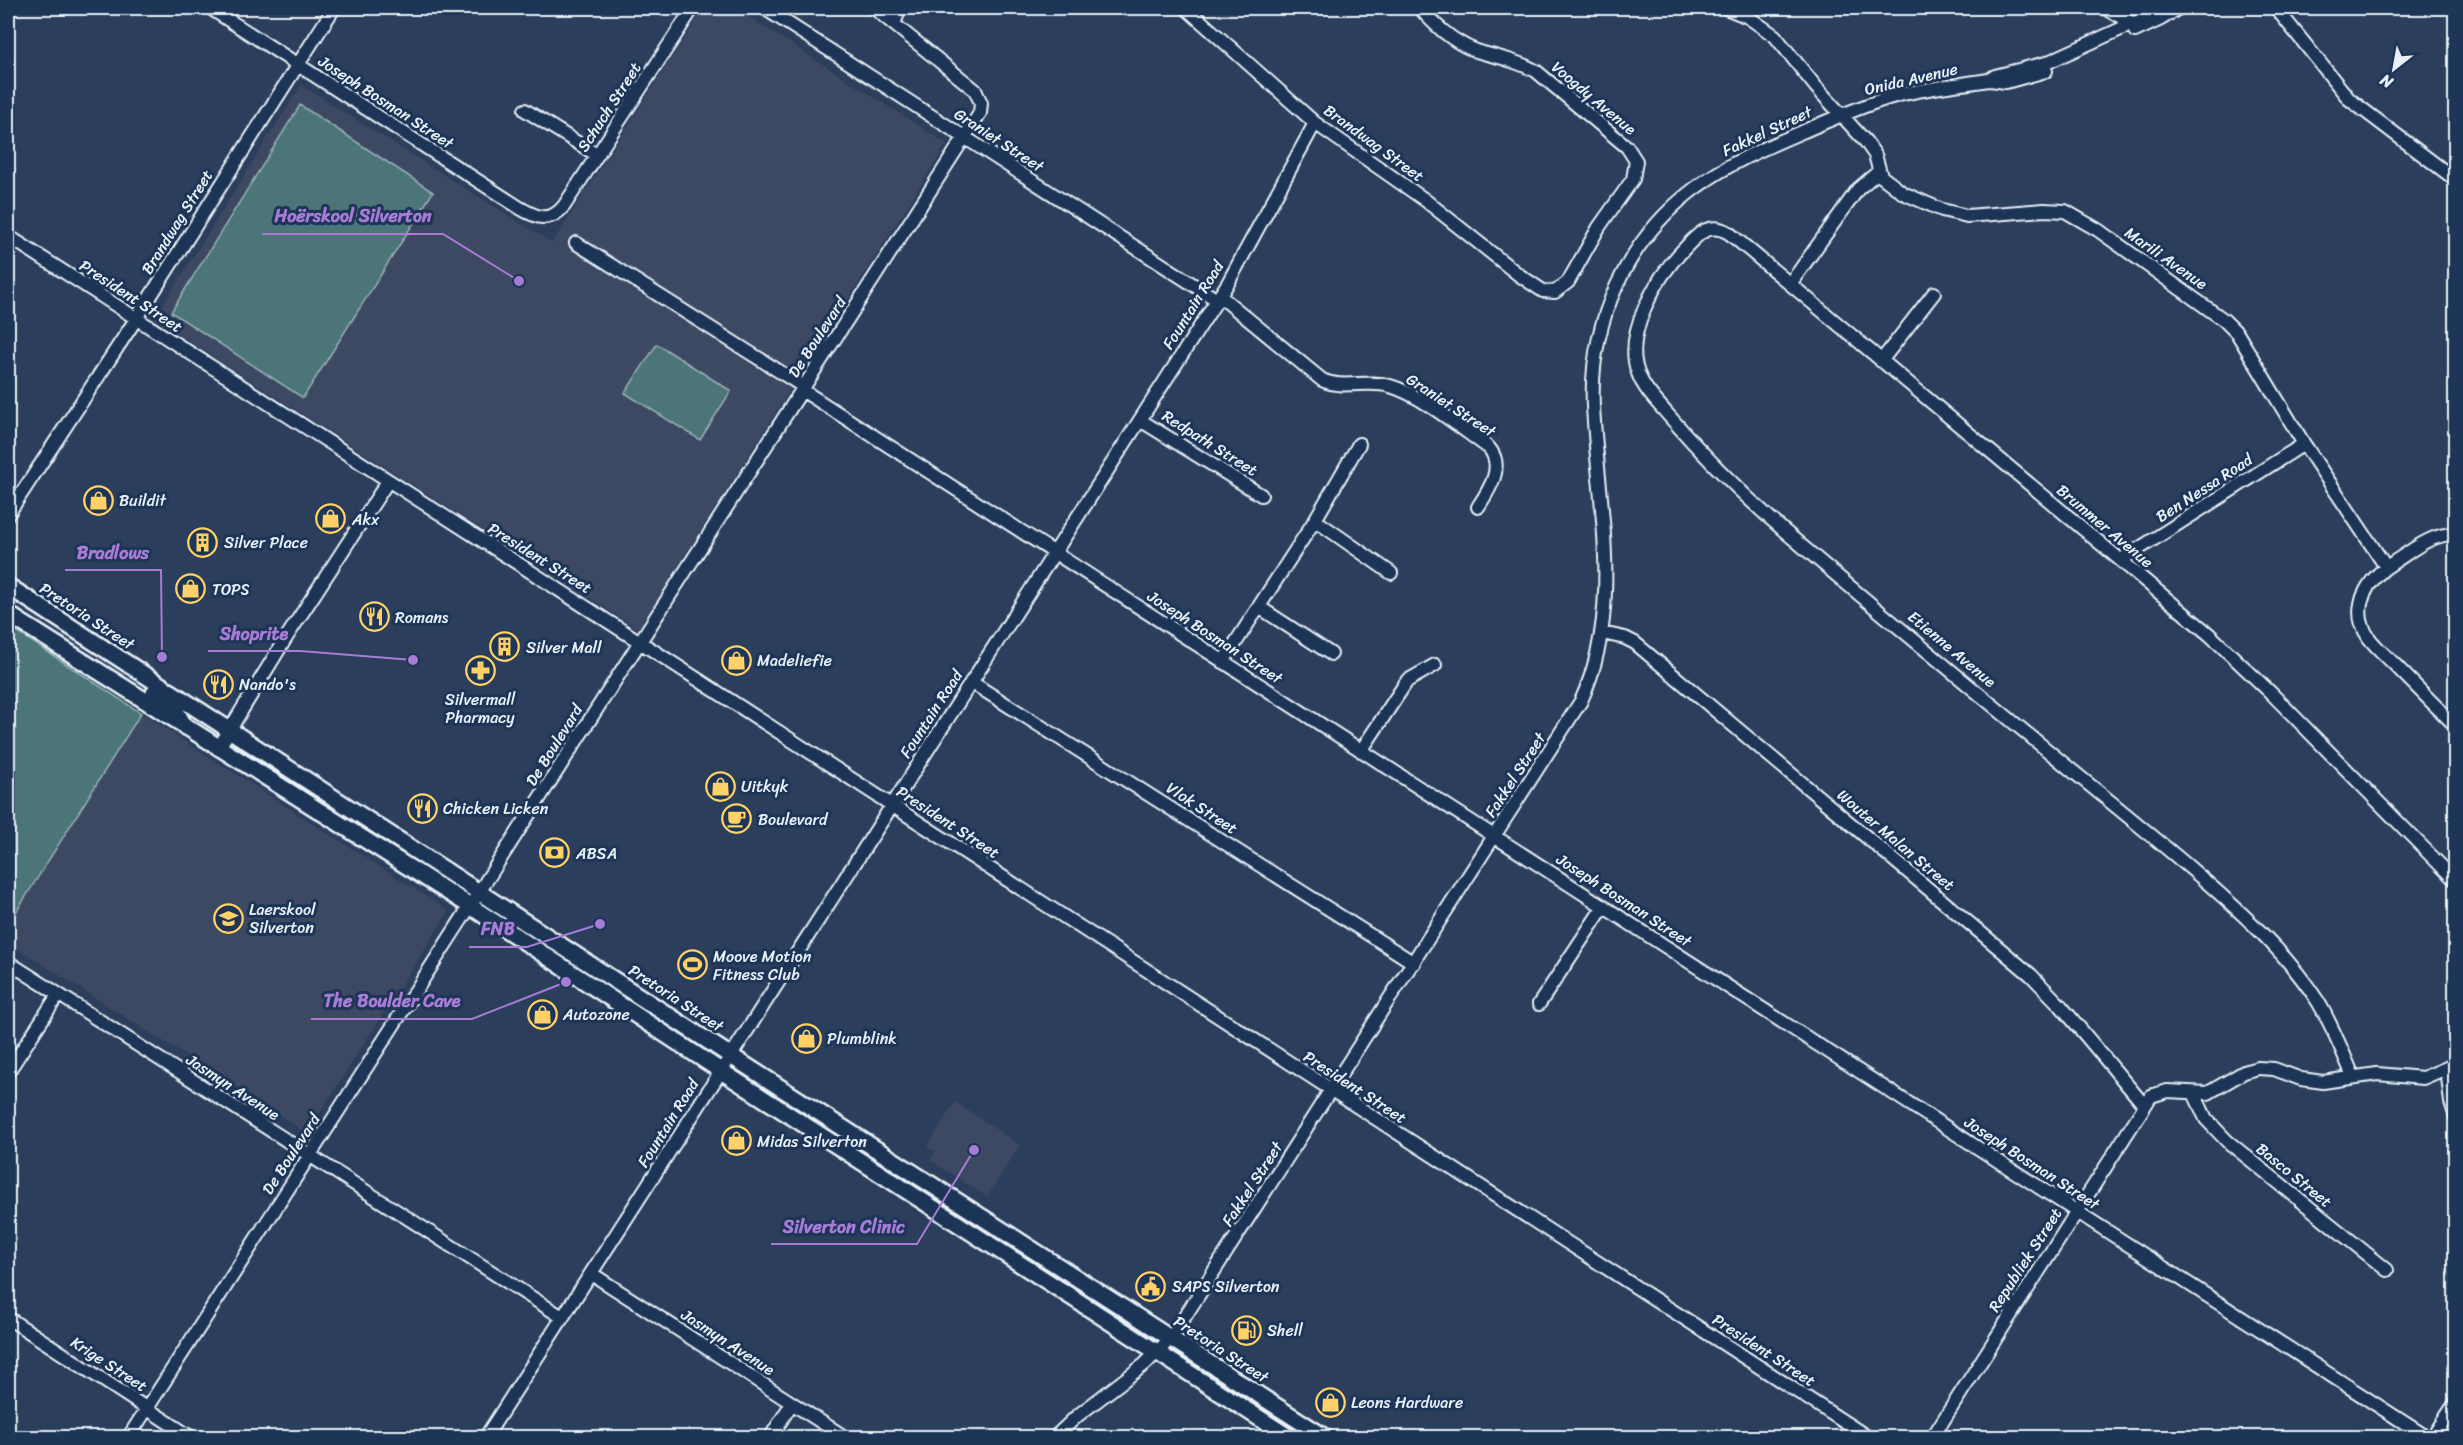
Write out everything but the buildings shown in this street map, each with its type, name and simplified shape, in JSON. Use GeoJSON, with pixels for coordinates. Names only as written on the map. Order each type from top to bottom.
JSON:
{"type":"FeatureCollection","features":[{"type":"Feature","properties":{"kind":"main road","name":"Pretoria Street"},"geometry":{"type":"LineString","coordinates":[[8,586],[731,1056],[1326,1437]]}},
{"type":"Feature","properties":{"kind":"main road"},"geometry":{"type":"LineString","coordinates":[[8,614],[218,749],[470,906],[721,1071],[1290,1437]]}},
{"type":"Feature","properties":{"kind":"main road"},"geometry":{"type":"LineString","coordinates":[[50,614],[50,620],[57,629],[174,707],[185,728]]}},
{"type":"Feature","properties":{"kind":"street","name":"Joseph Bosman Street"},"geometry":{"type":"LineString","coordinates":[[210,8],[520,208],[535,217],[546,218]]}},
{"type":"Feature","properties":{"kind":"street","name":"Brandwag Street"},"geometry":{"type":"LineString","coordinates":[[8,514],[136,319],[334,8]]}},
{"type":"Feature","properties":{"kind":"street","name":"Schuch Street"},"geometry":{"type":"LineString","coordinates":[[546,218],[560,211],[693,8]]}},
{"type":"Feature","properties":{"kind":"street","name":"Graniet Street"},"geometry":{"type":"LineString","coordinates":[[764,8],[964,138],[1218,298],[1322,380],[1333,384],[1392,386],[1417,399],[1489,448],[1496,471],[1490,488],[1478,507]]}},
{"type":"Feature","properties":{"kind":"street"},"geometry":{"type":"LineString","coordinates":[[874,8],[894,24],[900,8]]}},
{"type":"Feature","properties":{"kind":"street","name":"Brandwag Street"},"geometry":{"type":"LineString","coordinates":[[1186,8],[1315,123],[1441,212],[1538,289],[1552,292]]}},
{"type":"Feature","properties":{"kind":"street","name":"Voogdy Avenue"},"geometry":{"type":"LineString","coordinates":[[1420,8],[1442,31],[1462,45],[1520,63],[1536,71],[1627,147],[1635,158],[1637,168],[1633,179],[1599,226],[1572,277],[1561,289],[1552,292]]}},
{"type":"Feature","properties":{"kind":"street","name":"Marili Avenue"},"geometry":{"type":"LineString","coordinates":[[1726,8],[1748,17],[1775,36],[1872,150],[1878,171],[1903,193],[1950,212],[1975,216],[2055,210],[2072,214],[2219,316],[2234,329],[2304,444],[2386,567]]}},
{"type":"Feature","properties":{"kind":"street"},"geometry":{"type":"LineString","coordinates":[[2105,8],[2132,23]]}},
{"type":"Feature","properties":{"kind":"street"},"geometry":{"type":"LineString","coordinates":[[2105,8],[2108,20],[2105,37]]}},
{"type":"Feature","properties":{"kind":"street","name":"Onida Avenue"},"geometry":{"type":"LineString","coordinates":[[1989,80],[1995,76],[2046,63],[2167,8]]}},
{"type":"Feature","properties":{"kind":"street","name":"Onida Avenue"},"geometry":{"type":"LineString","coordinates":[[1842,115],[1899,95],[1989,80],[2006,82],[2051,70],[2161,19],[2179,8]]}},
{"type":"Feature","properties":{"kind":"street"},"geometry":{"type":"LineString","coordinates":[[2276,8],[2349,99],[2456,180]]}},
{"type":"Feature","properties":{"kind":"street","name":"De Boulevard"},"geometry":{"type":"LineString","coordinates":[[128,1437],[481,892],[980,113],[980,99],[975,90],[894,24]]}},
{"type":"Feature","properties":{"kind":"street"},"geometry":{"type":"LineString","coordinates":[[525,110],[597,155]]}},
{"type":"Feature","properties":{"kind":"street","name":"Fakkel Street"},"geometry":{"type":"LineString","coordinates":[[1054,1437],[1157,1353],[1171,1338],[1581,700],[1592,671],[1602,633],[1606,585],[1593,382],[1599,337],[1616,286],[1634,254],[1669,210],[1696,188],[1756,152],[1842,115]]}},
{"type":"Feature","properties":{"kind":"street","name":"Fountain Road"},"geometry":{"type":"LineString","coordinates":[[485,1437],[1218,298],[1315,123]]}},
{"type":"Feature","properties":{"kind":"street"},"geometry":{"type":"LineString","coordinates":[[1790,284],[1858,189],[1878,171]]}},
{"type":"Feature","properties":{"kind":"street","name":"Brummer Avenue"},"geometry":{"type":"LineString","coordinates":[[1708,228],[1716,227],[1730,233],[2121,560],[2239,662],[2456,881]]}},
{"type":"Feature","properties":{"kind":"street","name":"Etienne Avenue"},"geometry":{"type":"LineString","coordinates":[[1708,228],[1671,263],[1653,290],[1634,344],[1635,363],[1644,385],[1702,454],[1756,506],[2249,919],[2292,966],[2318,1001],[2353,1076]]}},
{"type":"Feature","properties":{"kind":"street","name":"President Street"},"geometry":{"type":"LineString","coordinates":[[8,236],[1869,1437]]}},
{"type":"Feature","properties":{"kind":"street","name":"Joseph Bosman Street"},"geometry":{"type":"LineString","coordinates":[[576,243],[1361,751],[2430,1437]]}},
{"type":"Feature","properties":{"kind":"street"},"geometry":{"type":"LineString","coordinates":[[1881,361],[1934,293]]}},
{"type":"Feature","properties":{"kind":"street","name":"Redpath Street"},"geometry":{"type":"LineString","coordinates":[[1140,420],[1261,495]]}},
{"type":"Feature","properties":{"kind":"street"},"geometry":{"type":"LineString","coordinates":[[1223,662],[1315,520],[1359,444]]}},
{"type":"Feature","properties":{"kind":"street","name":"Ben Nessa Road"},"geometry":{"type":"LineString","coordinates":[[2121,560],[2304,444]]}},
{"type":"Feature","properties":{"kind":"street"},"geometry":{"type":"LineString","coordinates":[[218,749],[388,481]]}},
{"type":"Feature","properties":{"kind":"street"},"geometry":{"type":"LineString","coordinates":[[1315,520],[1391,573]]}},
{"type":"Feature","properties":{"kind":"street"},"geometry":{"type":"LineString","coordinates":[[2456,534],[2428,540],[2386,567],[2369,583],[2361,599],[2361,616],[2371,639],[2456,726]]}},
{"type":"Feature","properties":{"kind":"street"},"geometry":{"type":"LineString","coordinates":[[1259,607],[1331,654]]}},
{"type":"Feature","properties":{"kind":"street","name":"Wouter Malan Street"},"geometry":{"type":"LineString","coordinates":[[1602,633],[1625,638],[1635,643],[2018,964],[2057,1001],[2144,1104]]}},
{"type":"Feature","properties":{"kind":"street"},"geometry":{"type":"LineString","coordinates":[[1361,751],[1407,681],[1435,666]]}},
{"type":"Feature","properties":{"kind":"street","name":"Vlok Street"},"geometry":{"type":"LineString","coordinates":[[971,682],[1414,963]]}},
{"type":"Feature","properties":{"kind":"street"},"geometry":{"type":"LineString","coordinates":[[1539,1004],[1604,906]]}},
{"type":"Feature","properties":{"kind":"street","name":"Jasmyn Avenue"},"geometry":{"type":"LineString","coordinates":[[8,962],[562,1317]]}},
{"type":"Feature","properties":{"kind":"street"},"geometry":{"type":"LineString","coordinates":[[8,1072],[58,995]]}},
{"type":"Feature","properties":{"kind":"street"},"geometry":{"type":"LineString","coordinates":[[2144,1104],[2151,1096],[2161,1092],[2213,1091],[2244,1072],[2258,1068],[2274,1069],[2311,1081],[2328,1082],[2353,1076],[2377,1074],[2416,1079],[2451,1067],[2452,1108],[2456,1117]]}},
{"type":"Feature","properties":{"kind":"street","name":"Basco Street"},"geometry":{"type":"LineString","coordinates":[[2194,1093],[2206,1119],[2227,1142],[2387,1270]]}},
{"type":"Feature","properties":{"kind":"street","name":"Republiek Street"},"geometry":{"type":"LineString","coordinates":[[1932,1437],[2144,1104]]}},
{"type":"Feature","properties":{"kind":"street","name":"Jasmyn Avenue"},"geometry":{"type":"LineString","coordinates":[[592,1274],[846,1437]]}},
{"type":"Feature","properties":{"kind":"street","name":"Krige Street"},"geometry":{"type":"LineString","coordinates":[[8,1318],[192,1437]]}},
{"type":"Feature","properties":{"kind":"street"},"geometry":{"type":"LineString","coordinates":[[2430,1437],[2456,1402]]}},
{"type":"Feature","properties":{"kind":"street"},"geometry":{"type":"LineString","coordinates":[[770,1437],[792,1403]]}},
{"type":"Feature","properties":{"kind":"shaded area"},"geometry":{"type":"Polygon","coordinates":[[[704,8],[735,8],[947,144],[638,629],[154,319],[301,85],[552,243],[704,8]]]}},
{"type":"Feature","properties":{"kind":"shaded area","name":"Laerskool Silverton"},"geometry":{"type":"Polygon","coordinates":[[[141,713],[449,911],[307,1133],[8,942],[8,925],[141,713]]]}},
{"type":"Feature","properties":{"kind":"shaded area"},"geometry":{"type":"Polygon","coordinates":[[[955,1102],[1020,1145],[987,1197],[930,1160],[935,1152],[927,1147],[955,1102]]]}},
{"type":"Feature","properties":{"kind":"green space"},"geometry":{"type":"Polygon","coordinates":[[[300,105],[433,192],[303,398],[171,312],[300,105]]]}},
{"type":"Feature","properties":{"kind":"green space"},"geometry":{"type":"Polygon","coordinates":[[[657,344],[731,391],[700,440],[625,393],[657,344]]]}},
{"type":"Feature","properties":{"kind":"green space"},"geometry":{"type":"Polygon","coordinates":[[[8,626],[141,713],[8,925],[8,626]]]}},
{"type":"Feature","properties":{"kind":"place","name":"Hoërskool Silverton"},"geometry":{"type":"Point","coordinates":[519,281]}},
{"type":"Feature","properties":{"kind":"place","name":"Buildit"},"geometry":{"type":"Point","coordinates":[98,500]}},
{"type":"Feature","properties":{"kind":"place","name":"Akx"},"geometry":{"type":"Point","coordinates":[331,519]}},
{"type":"Feature","properties":{"kind":"place","name":"Silver Place"},"geometry":{"type":"Point","coordinates":[203,542]}},
{"type":"Feature","properties":{"kind":"place","name":"TOPS"},"geometry":{"type":"Point","coordinates":[191,589]}},
{"type":"Feature","properties":{"kind":"place","name":"Romans"},"geometry":{"type":"Point","coordinates":[374,617]}},
{"type":"Feature","properties":{"kind":"place","name":"Silver Mall"},"geometry":{"type":"Point","coordinates":[505,647]}},
{"type":"Feature","properties":{"kind":"place","name":"Bradlows"},"geometry":{"type":"Point","coordinates":[162,657]}},
{"type":"Feature","properties":{"kind":"place","name":"Shoprite"},"geometry":{"type":"Point","coordinates":[413,660]}},
{"type":"Feature","properties":{"kind":"place","name":"Madeliefie"},"geometry":{"type":"Point","coordinates":[736,660]}},
{"type":"Feature","properties":{"kind":"place","name":"Silvermall Pharmacy"},"geometry":{"type":"Point","coordinates":[480,671]}},
{"type":"Feature","properties":{"kind":"place","name":"Nando's"},"geometry":{"type":"Point","coordinates":[218,684]}},
{"type":"Feature","properties":{"kind":"place","name":"Uitkyk"},"geometry":{"type":"Point","coordinates":[720,786]}},
{"type":"Feature","properties":{"kind":"place","name":"Chicken Licken"},"geometry":{"type":"Point","coordinates":[422,808]}},
{"type":"Feature","properties":{"kind":"place","name":"Boulevard"},"geometry":{"type":"Point","coordinates":[737,819]}},
{"type":"Feature","properties":{"kind":"place","name":"ABSA"},"geometry":{"type":"Point","coordinates":[555,853]}},
{"type":"Feature","properties":{"kind":"place","name":"Laerskool Silverton"},"geometry":{"type":"Point","coordinates":[228,918]}},
{"type":"Feature","properties":{"kind":"place","name":"FNB"},"geometry":{"type":"Point","coordinates":[600,924]}},
{"type":"Feature","properties":{"kind":"place","name":"Moove Motion Fitness Club"},"geometry":{"type":"Point","coordinates":[692,965]}},
{"type":"Feature","properties":{"kind":"place","name":"The Boulder Cave"},"geometry":{"type":"Point","coordinates":[566,982]}},
{"type":"Feature","properties":{"kind":"place","name":"Autozone"},"geometry":{"type":"Point","coordinates":[542,1014]}},
{"type":"Feature","properties":{"kind":"place","name":"Plumblink"},"geometry":{"type":"Point","coordinates":[806,1038]}},
{"type":"Feature","properties":{"kind":"place","name":"Midas Silverton"},"geometry":{"type":"Point","coordinates":[736,1141]}},
{"type":"Feature","properties":{"kind":"place","name":"Silverton Clinic"},"geometry":{"type":"Point","coordinates":[974,1150]}},
{"type":"Feature","properties":{"kind":"place","name":"SAPS Silverton"},"geometry":{"type":"Point","coordinates":[1151,1286]}},
{"type":"Feature","properties":{"kind":"place","name":"Shell"},"geometry":{"type":"Point","coordinates":[1246,1330]}},
{"type":"Feature","properties":{"kind":"place","name":"Leons Hardware"},"geometry":{"type":"Point","coordinates":[1330,1402]}}]}
